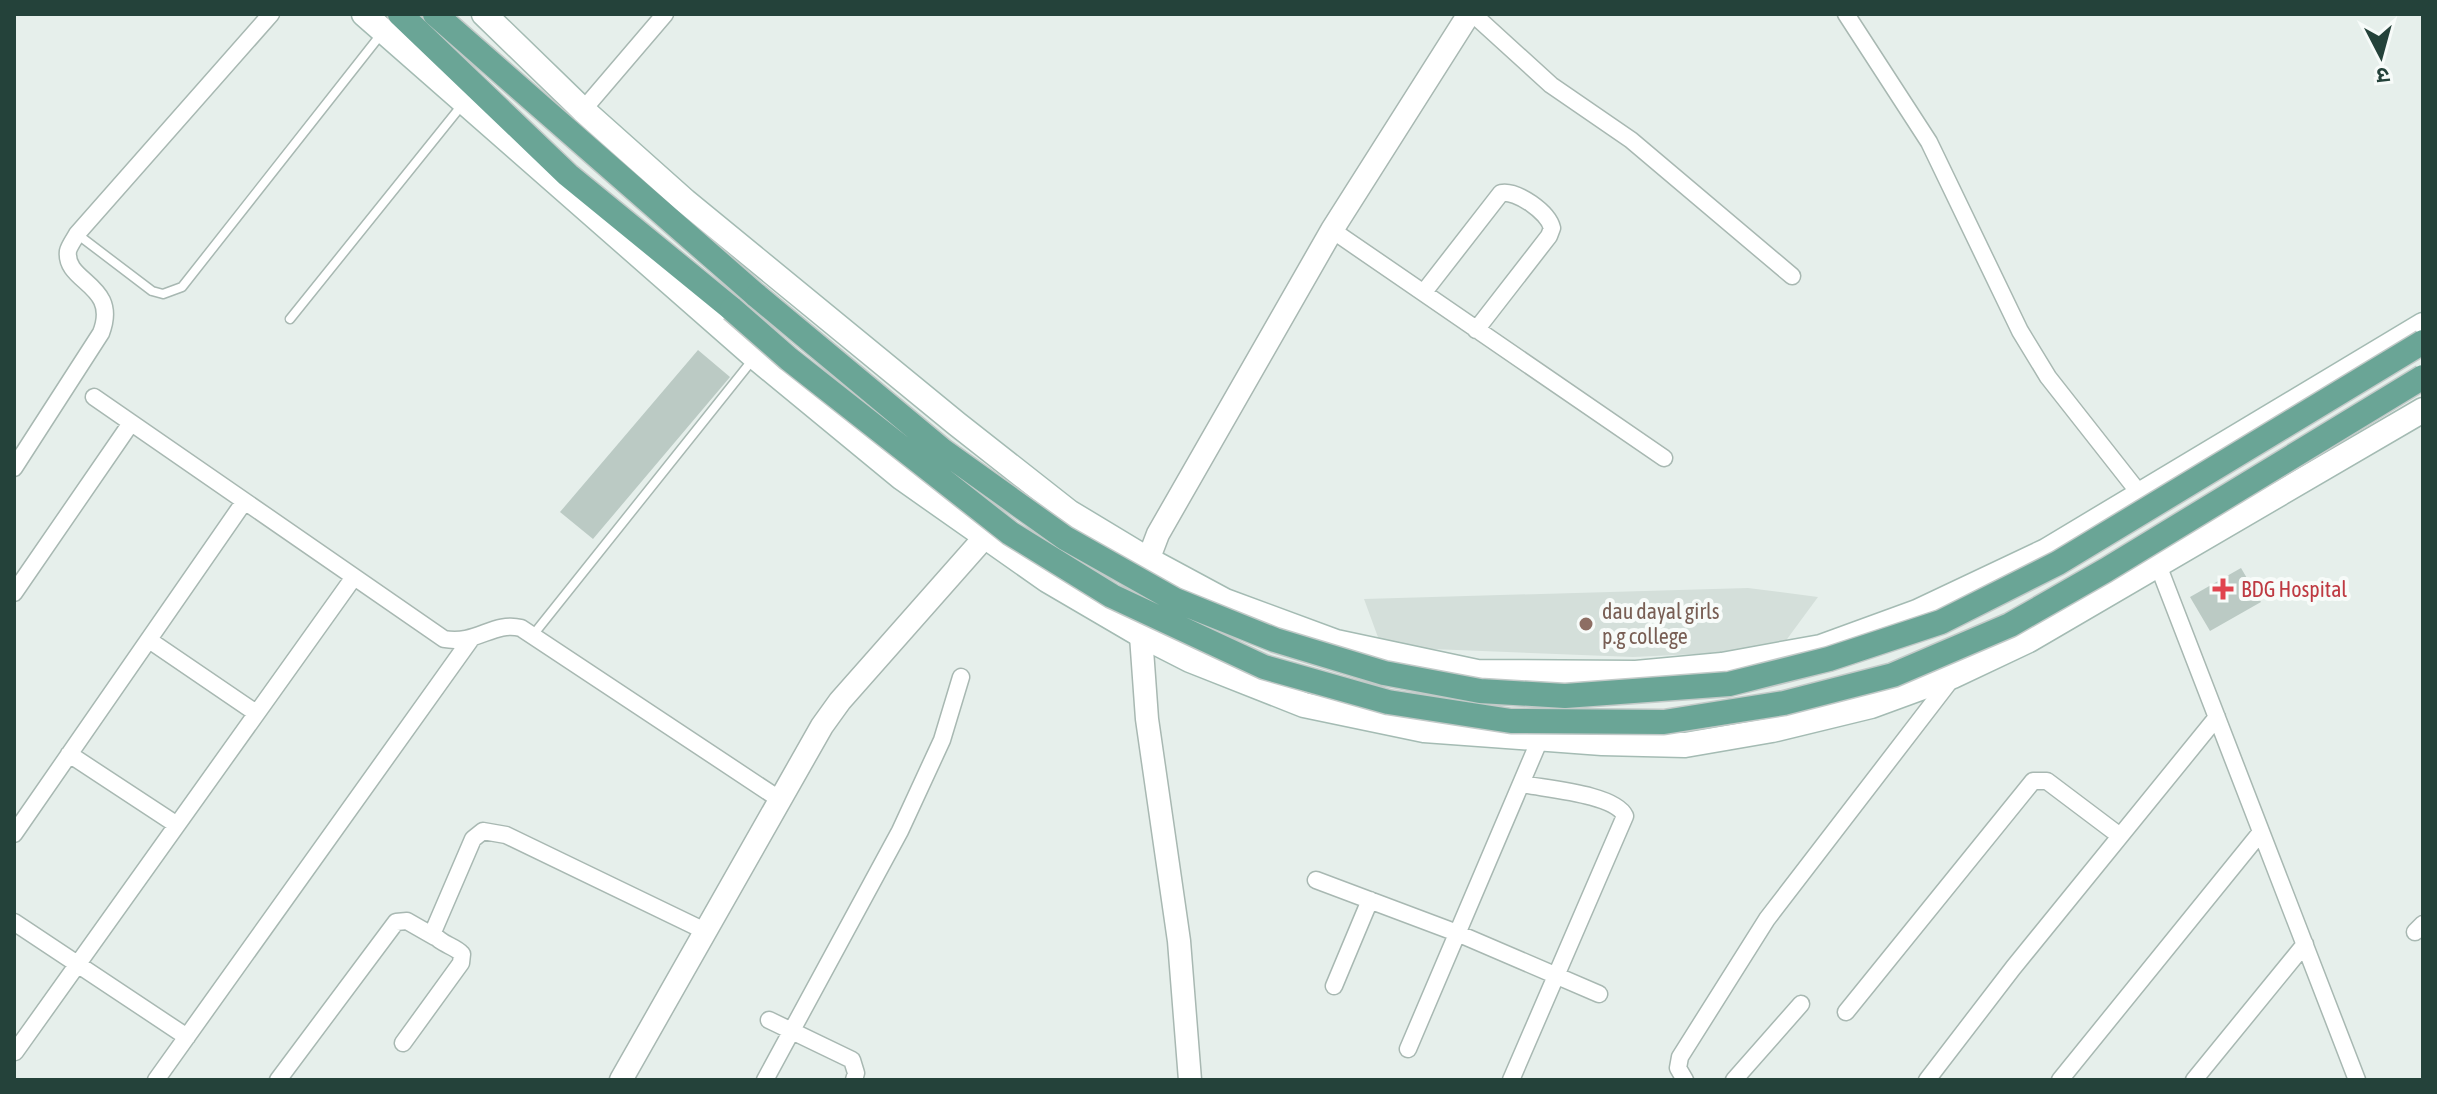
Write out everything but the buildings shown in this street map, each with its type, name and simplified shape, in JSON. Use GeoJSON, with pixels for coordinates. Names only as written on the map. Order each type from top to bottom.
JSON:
{"type":"FeatureCollection","features":[{"type":"Feature","properties":{"kind":"main road"},"geometry":{"type":"LineString","coordinates":[[364,14],[755,357],[902,478],[984,538],[1047,580],[1190,660],[1304,705],[1424,730],[1685,745],[1772,730],[1871,706],[1953,676],[2029,640],[2423,410]]}},
{"type":"Feature","properties":{"kind":"main road"},"geometry":{"type":"LineString","coordinates":[[400,14],[568,175],[789,359],[1010,533],[1112,596],[1264,667],[1388,702],[1511,721],[1664,722],[1784,703],[1893,675],[2010,625],[2423,377]]}},
{"type":"Feature","properties":{"kind":"main road"},"geometry":{"type":"LineString","coordinates":[[435,14],[757,296],[942,450],[1065,538],[1175,600],[1275,640],[1384,673],[1480,691],[1565,696],[1729,684],[1829,659],[1941,622],[2058,563],[2423,342]]}},
{"type":"Feature","properties":{"kind":"main road"},"geometry":{"type":"LineString","coordinates":[[484,14],[583,110],[685,201],[1069,512],[1225,601],[1336,642],[1477,672],[1636,673],[1722,665],[1834,642],[1917,612],[2032,558],[2423,325]]}},
{"type":"Feature","properties":{"kind":"street"},"geometry":{"type":"LineString","coordinates":[[14,468],[106,321],[106,309],[99,295],[71,263],[68,251],[77,234],[271,14]]}},
{"type":"Feature","properties":{"kind":"street"},"geometry":{"type":"LineString","coordinates":[[583,110],[665,14]]}},
{"type":"Feature","properties":{"kind":"street"},"geometry":{"type":"LineString","coordinates":[[1190,1080],[1179,941],[1147,719],[1140,581],[1158,534],[1332,230],[1471,14],[1551,85],[1631,140],[1792,276]]}},
{"type":"Feature","properties":{"kind":"street"},"geometry":{"type":"LineString","coordinates":[[1846,14],[1929,142],[2020,331],[2048,377],[2140,494]]}},
{"type":"Feature","properties":{"kind":"street"},"geometry":{"type":"LineString","coordinates":[[1424,292],[1501,193],[1514,194],[1545,215],[1552,228],[1549,236],[1476,330]]}},
{"type":"Feature","properties":{"kind":"street"},"geometry":{"type":"LineString","coordinates":[[1332,230],[1664,458]]}},
{"type":"Feature","properties":{"kind":"street"},"geometry":{"type":"LineString","coordinates":[[94,397],[444,639],[471,639],[507,624],[521,628],[779,799]]}},
{"type":"Feature","properties":{"kind":"street"},"geometry":{"type":"LineString","coordinates":[[14,593],[131,423]]}},
{"type":"Feature","properties":{"kind":"street"},"geometry":{"type":"LineString","coordinates":[[14,834],[244,502]]}},
{"type":"Feature","properties":{"kind":"street"},"geometry":{"type":"LineString","coordinates":[[621,1080],[807,748],[840,701],[984,538]]}},
{"type":"Feature","properties":{"kind":"street"},"geometry":{"type":"LineString","coordinates":[[2158,565],[2357,1080]]}},
{"type":"Feature","properties":{"kind":"street"},"geometry":{"type":"LineString","coordinates":[[15,1052],[354,577]]}},
{"type":"Feature","properties":{"kind":"street"},"geometry":{"type":"LineString","coordinates":[[156,1080],[471,639]]}},
{"type":"Feature","properties":{"kind":"street"},"geometry":{"type":"LineString","coordinates":[[149,640],[256,713]]}},
{"type":"Feature","properties":{"kind":"street"},"geometry":{"type":"LineString","coordinates":[[1685,1080],[1678,1068],[1680,1057],[1767,919],[1953,676]]}},
{"type":"Feature","properties":{"kind":"street"},"geometry":{"type":"LineString","coordinates":[[765,1080],[900,831],[942,740],[961,677]]}},
{"type":"Feature","properties":{"kind":"street"},"geometry":{"type":"LineString","coordinates":[[1927,1080],[2013,968],[2217,717]]}},
{"type":"Feature","properties":{"kind":"street"},"geometry":{"type":"LineString","coordinates":[[1408,1049],[1540,739]]}},
{"type":"Feature","properties":{"kind":"street"},"geometry":{"type":"LineString","coordinates":[[69,754],[177,825]]}},
{"type":"Feature","properties":{"kind":"street"},"geometry":{"type":"LineString","coordinates":[[1846,1012],[2033,781],[2047,781],[2120,836]]}},
{"type":"Feature","properties":{"kind":"street"},"geometry":{"type":"LineString","coordinates":[[1511,1080],[1625,816],[1609,801],[1522,784]]}},
{"type":"Feature","properties":{"kind":"street"},"geometry":{"type":"LineString","coordinates":[[435,937],[434,926],[473,839],[483,831],[506,835],[705,931]]}},
{"type":"Feature","properties":{"kind":"street"},"geometry":{"type":"LineString","coordinates":[[2060,1080],[2261,832]]}},
{"type":"Feature","properties":{"kind":"street"},"geometry":{"type":"LineString","coordinates":[[1316,880],[1457,933],[1599,994]]}},
{"type":"Feature","properties":{"kind":"street"},"geometry":{"type":"LineString","coordinates":[[1334,986],[1370,900]]}},
{"type":"Feature","properties":{"kind":"street"},"geometry":{"type":"LineString","coordinates":[[278,1080],[396,922],[407,921],[459,950],[463,958],[403,1043]]}},
{"type":"Feature","properties":{"kind":"street"},"geometry":{"type":"LineString","coordinates":[[14,922],[187,1037]]}},
{"type":"Feature","properties":{"kind":"street"},"geometry":{"type":"LineString","coordinates":[[2194,1080],[2305,944]]}},
{"type":"Feature","properties":{"kind":"street"},"geometry":{"type":"LineString","coordinates":[[1734,1080],[1801,1004]]}},
{"type":"Feature","properties":{"kind":"street"},"geometry":{"type":"LineString","coordinates":[[769,1020],[852,1060],[856,1073],[854,1080]]}},
{"type":"Feature","properties":{"kind":"lane"},"geometry":{"type":"LineString","coordinates":[[77,234],[152,291],[163,294],[182,287],[383,32]]}},
{"type":"Feature","properties":{"kind":"lane"},"geometry":{"type":"LineString","coordinates":[[290,319],[465,102]]}},
{"type":"Feature","properties":{"kind":"lane"},"geometry":{"type":"LineString","coordinates":[[533,635],[755,357]]}},
{"type":"Feature","properties":{"kind":"shaded area","name":"dau dayal girls p.g college"},"geometry":{"type":"Polygon","coordinates":[[[1748,588],[1818,597],[1779,650],[1633,657],[1432,649],[1407,683],[1383,651],[1364,599],[1748,588]]]}},
{"type":"Feature","properties":{"kind":"place","name":"BDG Hospital"},"geometry":{"type":"Point","coordinates":[2223,589]}},
{"type":"Feature","properties":{"kind":"place","name":"dau dayal girls p.g college"},"geometry":{"type":"Point","coordinates":[1586,624]}}]}
